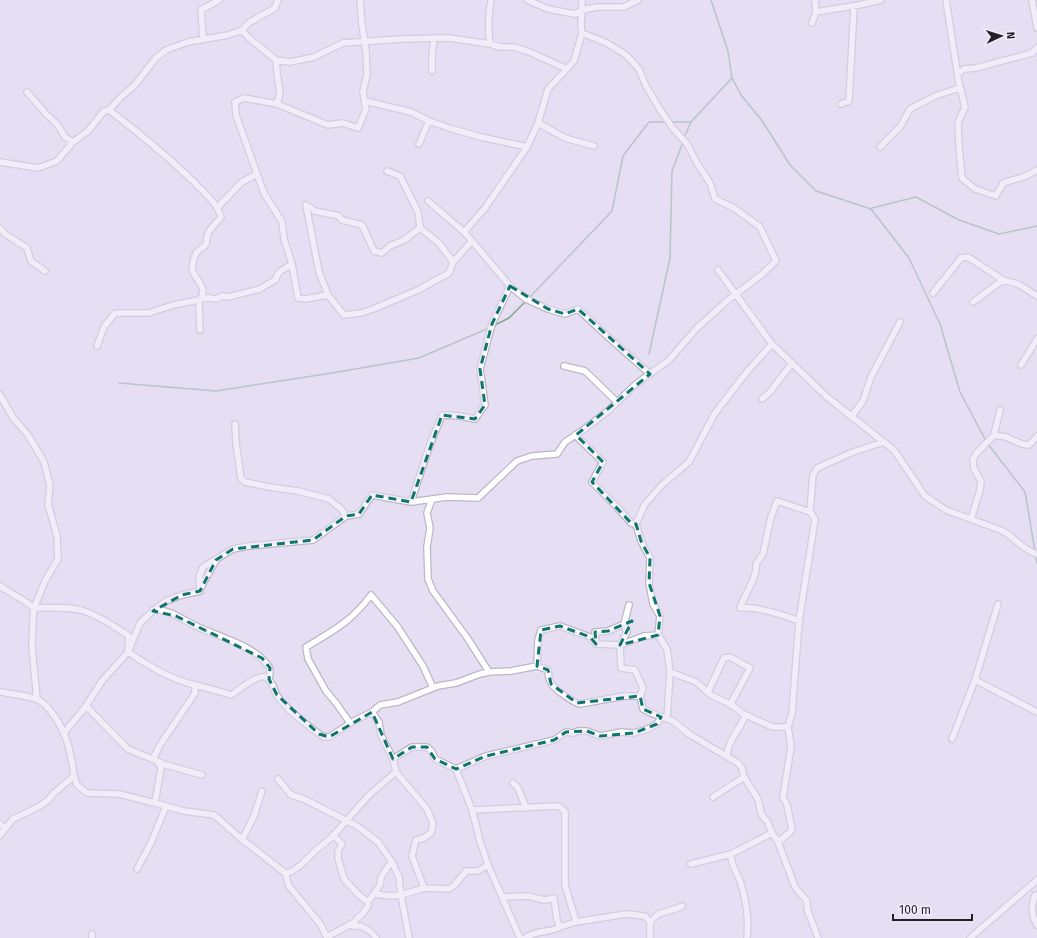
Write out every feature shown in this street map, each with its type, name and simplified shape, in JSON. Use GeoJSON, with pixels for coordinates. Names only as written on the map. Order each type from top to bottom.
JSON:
{"type":"FeatureCollection","features":[{"type":"Feature","properties":{"kind":"street"},"geometry":{"type":"LineString","coordinates":[[203,39],[201,10],[219,0]]}},
{"type":"Feature","properties":{"kind":"street"},"geometry":{"type":"LineString","coordinates":[[0,162],[38,168],[57,161],[73,142],[88,130],[104,111],[108,110],[134,86],[156,58],[166,50],[188,42],[228,35],[242,30],[250,22],[275,8],[278,0]]}},
{"type":"Feature","properties":{"kind":"street"},"geometry":{"type":"LineString","coordinates":[[328,295],[305,299],[298,298],[292,264],[284,239],[282,222],[264,193],[236,115],[235,102],[244,98],[277,104],[328,125],[343,123],[358,128],[366,109],[363,92],[367,74],[360,0]]}},
{"type":"Feature","properties":{"kind":"street"},"geometry":{"type":"LineString","coordinates":[[490,44],[488,29],[491,0]]}},
{"type":"Feature","properties":{"kind":"street"},"geometry":{"type":"LineString","coordinates":[[527,0],[548,8],[575,14],[582,10],[597,7],[624,7],[638,0]]}},
{"type":"Feature","properties":{"kind":"street"},"geometry":{"type":"LineString","coordinates":[[464,232],[485,208],[527,146],[538,124],[548,89],[574,61],[582,33],[582,0]]}},
{"type":"Feature","properties":{"kind":"street"},"geometry":{"type":"LineString","coordinates":[[812,23],[816,12],[815,0]]}},
{"type":"Feature","properties":{"kind":"street"},"geometry":{"type":"LineString","coordinates":[[816,12],[881,0]]}},
{"type":"Feature","properties":{"kind":"street"},"geometry":{"type":"LineString","coordinates":[[946,0],[959,88],[962,92],[965,107],[958,123],[962,178],[976,189],[996,196],[1002,184],[1026,176],[1037,170]]}},
{"type":"Feature","properties":{"kind":"street"},"geometry":{"type":"LineString","coordinates":[[1032,0],[1037,28]]}},
{"type":"Feature","properties":{"kind":"street"},"geometry":{"type":"LineString","coordinates":[[841,104],[849,101],[854,6]]}},
{"type":"Feature","properties":{"kind":"street"},"geometry":{"type":"LineString","coordinates":[[242,30],[249,38],[276,60],[290,62],[314,57],[343,43],[449,38],[490,44],[500,47],[514,46],[567,69]]}},
{"type":"Feature","properties":{"kind":"street"},"geometry":{"type":"LineString","coordinates":[[64,733],[86,706],[102,681],[128,652],[140,623],[153,610],[166,601],[182,595],[200,591],[200,577],[203,567],[233,549],[313,540],[346,516],[359,514],[372,495],[411,502],[447,497],[478,498],[517,461],[532,456],[557,454],[565,442],[608,411],[636,384],[669,360],[697,328],[728,300],[761,275],[776,261],[760,227],[734,208],[715,199],[710,183],[687,144],[664,115],[645,84],[639,69],[626,54],[607,43],[582,33]]}},
{"type":"Feature","properties":{"kind":"street"},"geometry":{"type":"LineString","coordinates":[[432,71],[434,38]]}},
{"type":"Feature","properties":{"kind":"street"},"geometry":{"type":"LineString","coordinates":[[958,79],[958,74],[964,69],[976,68],[1032,53],[1037,49]]}},
{"type":"Feature","properties":{"kind":"street"},"geometry":{"type":"LineString","coordinates":[[276,60],[280,93],[277,104]]}},
{"type":"Feature","properties":{"kind":"street"},"geometry":{"type":"LineString","coordinates":[[880,147],[900,127],[910,109],[935,96],[959,88]]}},
{"type":"Feature","properties":{"kind":"street"},"geometry":{"type":"LineString","coordinates":[[27,92],[47,115],[58,124],[65,136],[73,142]]}},
{"type":"Feature","properties":{"kind":"street"},"geometry":{"type":"LineString","coordinates":[[365,101],[411,112],[429,121],[481,137],[527,146]]}},
{"type":"Feature","properties":{"kind":"street"},"geometry":{"type":"LineString","coordinates":[[108,110],[144,137],[177,166],[212,200],[221,217],[210,230],[207,235],[206,244],[197,251],[194,259],[193,271],[202,286],[202,297],[199,303],[200,330]]}},
{"type":"Feature","properties":{"kind":"street"},"geometry":{"type":"LineString","coordinates":[[419,144],[429,121]]}},
{"type":"Feature","properties":{"kind":"street"},"geometry":{"type":"LineString","coordinates":[[538,124],[565,138],[594,146]]}},
{"type":"Feature","properties":{"kind":"street"},"geometry":{"type":"LineString","coordinates":[[387,171],[400,176],[418,212],[420,228],[438,243],[453,262]]}},
{"type":"Feature","properties":{"kind":"street"},"geometry":{"type":"LineString","coordinates":[[217,208],[242,182],[257,174]]}},
{"type":"Feature","properties":{"kind":"street"},"geometry":{"type":"LineString","coordinates":[[428,201],[464,232],[510,286],[528,300],[548,309],[566,314],[578,309],[650,374]]}},
{"type":"Feature","properties":{"kind":"street"},"geometry":{"type":"LineString","coordinates":[[420,228],[404,240],[390,246],[382,253],[374,251],[362,225],[342,220],[338,216],[315,211],[306,205],[319,272],[328,295],[344,315],[362,313],[418,290],[449,273],[453,262],[472,241]]}},
{"type":"Feature","properties":{"kind":"street"},"geometry":{"type":"LineString","coordinates":[[0,228],[5,234],[27,248],[31,261],[45,271]]}},
{"type":"Feature","properties":{"kind":"street"},"geometry":{"type":"LineString","coordinates":[[932,293],[961,258],[968,257],[1003,280],[1018,284],[1037,296]]}},
{"type":"Feature","properties":{"kind":"street"},"geometry":{"type":"LineString","coordinates":[[97,346],[104,327],[115,313],[149,313],[173,305],[194,302],[202,297],[216,299],[222,296],[228,297],[260,289],[275,280],[279,272],[292,264]]}},
{"type":"Feature","properties":{"kind":"street"},"geometry":{"type":"LineString","coordinates":[[718,270],[772,344],[851,417],[894,450],[903,461],[925,496],[946,510],[1003,531],[1010,535],[1028,551],[1037,554]]}},
{"type":"Feature","properties":{"kind":"street"},"geometry":{"type":"LineString","coordinates":[[973,302],[1003,280]]}},
{"type":"Feature","properties":{"kind":"street"},"geometry":{"type":"LineString","coordinates":[[411,502],[429,447],[442,415],[475,419],[485,405],[480,369],[492,327],[510,286]]}},
{"type":"Feature","properties":{"kind":"street"},"geometry":{"type":"LineString","coordinates":[[851,417],[863,401],[871,377],[900,322]]}},
{"type":"Feature","properties":{"kind":"street"},"geometry":{"type":"LineString","coordinates":[[1021,365],[1037,339]]}},
{"type":"Feature","properties":{"kind":"street"},"geometry":{"type":"LineString","coordinates":[[456,769],[486,756],[554,740],[566,732],[573,733],[578,731],[587,731],[600,736],[622,732],[634,733],[648,729],[657,724],[664,717],[670,672],[667,649],[658,635],[660,616],[653,604],[649,583],[650,558],[641,541],[636,524],[645,504],[663,484],[689,462],[715,413],[746,373],[772,344]]}},
{"type":"Feature","properties":{"kind":"street"},"geometry":{"type":"LineString","coordinates":[[762,399],[770,392],[792,363]]}},
{"type":"Feature","properties":{"kind":"street"},"geometry":{"type":"LineString","coordinates":[[564,366],[585,370],[617,402]]}},
{"type":"Feature","properties":{"kind":"street"},"geometry":{"type":"LineString","coordinates":[[0,396],[14,419],[28,435],[44,462],[50,485],[48,504],[57,536],[58,559],[45,581],[34,608],[32,648],[37,699]]}},
{"type":"Feature","properties":{"kind":"street"},"geometry":{"type":"LineString","coordinates":[[971,519],[981,482],[974,468],[975,454],[994,435],[1000,410]]}},
{"type":"Feature","properties":{"kind":"street"},"geometry":{"type":"LineString","coordinates":[[235,424],[241,478],[245,482],[298,491],[329,499],[341,509],[346,516]]}},
{"type":"Feature","properties":{"kind":"street"},"geometry":{"type":"LineString","coordinates":[[576,435],[603,462],[592,482],[616,506],[630,523],[636,524]]}},
{"type":"Feature","properties":{"kind":"street"},"geometry":{"type":"LineString","coordinates":[[994,435],[1006,437],[1022,444],[1029,445],[1037,436]]}},
{"type":"Feature","properties":{"kind":"street"},"geometry":{"type":"LineString","coordinates":[[810,512],[813,475],[817,468],[853,452],[884,442]]}},
{"type":"Feature","properties":{"kind":"street"},"geometry":{"type":"LineString","coordinates":[[432,499],[427,513],[430,528],[427,547],[428,579],[433,591],[468,638],[489,672]]}},
{"type":"Feature","properties":{"kind":"street"},"geometry":{"type":"LineString","coordinates":[[778,842],[792,829],[787,805],[783,797],[791,747],[788,727],[792,713],[799,621],[815,519],[810,512],[777,501],[771,517],[763,554],[756,564],[756,572],[743,598],[740,608],[745,607],[784,615],[799,621]]}},
{"type":"Feature","properties":{"kind":"street"},"geometry":{"type":"LineString","coordinates":[[0,586],[28,602],[34,608],[60,607],[83,610],[111,624],[129,636],[128,652]]}},
{"type":"Feature","properties":{"kind":"street"},"geometry":{"type":"LineString","coordinates":[[350,723],[326,691],[308,659],[306,646],[332,631],[351,617],[360,609],[371,595],[397,626],[423,666],[433,688]]}},
{"type":"Feature","properties":{"kind":"street"},"geometry":{"type":"LineString","coordinates":[[952,739],[975,680],[998,604]]}},
{"type":"Feature","properties":{"kind":"street"},"geometry":{"type":"LineString","coordinates":[[629,605],[624,624],[627,632],[620,645],[621,668],[635,670],[643,688],[640,696],[643,709],[651,714],[673,721],[689,734],[738,763],[742,768],[744,777],[758,799],[761,813],[778,842],[795,887],[807,901],[807,909],[818,938]]}},
{"type":"Feature","properties":{"kind":"street"},"geometry":{"type":"LineString","coordinates":[[153,610],[163,611],[176,616],[197,627],[250,650],[262,658],[270,668],[271,671],[269,679]]}},
{"type":"Feature","properties":{"kind":"street"},"geometry":{"type":"LineString","coordinates":[[596,644],[595,632],[608,631],[624,624]]}},
{"type":"Feature","properties":{"kind":"street"},"geometry":{"type":"LineString","coordinates":[[537,666],[538,640],[541,630],[560,626],[590,637],[596,644],[620,645],[644,636],[658,635]]}},
{"type":"Feature","properties":{"kind":"street"},"geometry":{"type":"LineString","coordinates":[[128,652],[148,665],[173,678],[230,695],[256,678],[263,676],[269,679],[282,702],[324,737],[329,737],[350,723],[372,712],[380,705],[398,702],[438,686],[456,684],[489,672],[537,666],[548,670],[551,684],[580,704],[624,696],[640,696]]}},
{"type":"Feature","properties":{"kind":"street"},"geometry":{"type":"LineString","coordinates":[[708,692],[724,658],[730,657],[750,668],[730,705]]}},
{"type":"Feature","properties":{"kind":"street"},"geometry":{"type":"LineString","coordinates":[[670,672],[696,682],[708,692],[745,714],[772,727],[788,727]]}},
{"type":"Feature","properties":{"kind":"street"},"geometry":{"type":"LineString","coordinates":[[975,680],[1037,712]]}},
{"type":"Feature","properties":{"kind":"street"},"geometry":{"type":"LineString","coordinates":[[155,760],[160,745],[195,693],[194,685]]}},
{"type":"Feature","properties":{"kind":"street"},"geometry":{"type":"LineString","coordinates":[[0,692],[37,699],[46,704],[60,723],[64,733],[71,754],[76,785],[87,793],[118,794],[184,811],[214,815],[242,840],[285,873],[289,886],[321,925],[327,938],[356,921],[364,912],[368,906],[368,902],[380,885],[381,877],[392,862]]}},
{"type":"Feature","properties":{"kind":"street"},"geometry":{"type":"LineString","coordinates":[[86,706],[128,749],[163,764],[202,775]]}},
{"type":"Feature","properties":{"kind":"street"},"geometry":{"type":"LineString","coordinates":[[372,712],[379,722],[381,735],[393,759],[396,772],[426,809],[433,823],[431,833],[424,838],[416,840],[412,856],[424,888]]}},
{"type":"Feature","properties":{"kind":"street"},"geometry":{"type":"LineString","coordinates":[[727,756],[730,741],[743,722],[745,714]]}},
{"type":"Feature","properties":{"kind":"street"},"geometry":{"type":"LineString","coordinates":[[393,759],[412,747],[428,747],[435,759],[456,769],[472,810],[488,865],[520,938]]}},
{"type":"Feature","properties":{"kind":"street"},"geometry":{"type":"LineString","coordinates":[[155,760],[161,768],[155,803]]}},
{"type":"Feature","properties":{"kind":"street"},"geometry":{"type":"LineString","coordinates":[[285,873],[291,872],[301,865],[333,836],[354,814],[368,796],[396,772]]}},
{"type":"Feature","properties":{"kind":"street"},"geometry":{"type":"LineString","coordinates":[[0,835],[13,819],[40,806],[74,776]]}},
{"type":"Feature","properties":{"kind":"street"},"geometry":{"type":"LineString","coordinates":[[713,797],[744,777]]}},
{"type":"Feature","properties":{"kind":"street"},"geometry":{"type":"LineString","coordinates":[[278,779],[291,796],[304,799],[357,826],[378,842],[392,862],[399,877],[409,938]]}},
{"type":"Feature","properties":{"kind":"street"},"geometry":{"type":"LineString","coordinates":[[513,783],[518,788],[526,808]]}},
{"type":"Feature","properties":{"kind":"street"},"geometry":{"type":"LineString","coordinates":[[242,840],[254,816],[262,791]]}},
{"type":"Feature","properties":{"kind":"street"},"geometry":{"type":"LineString","coordinates":[[137,869],[151,843],[166,806]]}},
{"type":"Feature","properties":{"kind":"street"},"geometry":{"type":"LineString","coordinates":[[472,810],[557,806],[565,812],[565,885],[576,922]]}},
{"type":"Feature","properties":{"kind":"street"},"geometry":{"type":"LineString","coordinates":[[0,824],[5,828]]}},
{"type":"Feature","properties":{"kind":"street"},"geometry":{"type":"LineString","coordinates":[[691,864],[731,854],[772,833]]}},
{"type":"Feature","properties":{"kind":"street"},"geometry":{"type":"LineString","coordinates":[[333,836],[342,844],[338,851],[338,858],[344,879],[368,902]]}},
{"type":"Feature","properties":{"kind":"street"},"geometry":{"type":"LineString","coordinates":[[731,854],[730,860],[740,883],[748,919],[747,938]]}},
{"type":"Feature","properties":{"kind":"street"},"geometry":{"type":"LineString","coordinates":[[374,894],[402,896],[424,888],[450,889],[466,871],[478,871],[488,865]]}},
{"type":"Feature","properties":{"kind":"street"},"geometry":{"type":"LineString","coordinates":[[970,938],[1037,880]]}},
{"type":"Feature","properties":{"kind":"street"},"geometry":{"type":"LineString","coordinates":[[1025,891],[1036,896],[1032,903],[1031,913],[1037,925]]}},
{"type":"Feature","properties":{"kind":"street"},"geometry":{"type":"LineString","coordinates":[[502,897],[528,896],[544,900],[554,898],[557,920],[560,927]]}},
{"type":"Feature","properties":{"kind":"street"},"geometry":{"type":"LineString","coordinates":[[650,922],[658,914],[682,906]]}},
{"type":"Feature","properties":{"kind":"street"},"geometry":{"type":"LineString","coordinates":[[526,938],[529,935],[547,932],[576,922],[626,914],[645,916],[650,922],[650,938]]}},
{"type":"Feature","properties":{"kind":"street"},"geometry":{"type":"LineString","coordinates":[[350,925],[362,926],[376,938]]}},
{"type":"Feature","properties":{"kind":"highlighted area"},"geometry":{"type":"Polygon","coordinates":[[[510,286],[548,309],[565,314],[578,309],[650,374],[576,435],[603,462],[592,482],[631,523],[636,524],[641,541],[650,558],[649,583],[660,616],[658,635],[620,645],[632,621],[608,631],[595,632],[596,644],[590,637],[560,626],[541,630],[537,666],[548,670],[551,684],[577,703],[640,696],[643,709],[661,717],[657,724],[634,733],[600,736],[587,731],[566,732],[554,740],[486,756],[456,769],[435,759],[427,747],[412,747],[393,759],[372,712],[329,737],[319,734],[277,695],[269,679],[270,668],[262,658],[176,616],[153,611],[182,595],[200,591],[216,560],[233,549],[313,540],[346,516],[359,514],[372,495],[411,502],[442,415],[475,419],[485,405],[480,369],[492,324],[510,286]]]}},
{"type":"Feature","properties":{"kind":"waterway"},"geometry":{"type":"LineString","coordinates":[[684,138],[691,122],[732,78],[728,51],[711,0]]}},
{"type":"Feature","properties":{"kind":"waterway"},"geometry":{"type":"LineString","coordinates":[[732,78],[741,95],[763,122],[790,165],[816,191],[871,209],[909,258],[940,324],[960,392],[986,441]]}},
{"type":"Feature","properties":{"kind":"waterway"},"geometry":{"type":"LineString","coordinates":[[529,298],[612,211],[623,156],[649,122],[666,122]]}},
{"type":"Feature","properties":{"kind":"waterway"},"geometry":{"type":"LineString","coordinates":[[671,122],[691,122]]}},
{"type":"Feature","properties":{"kind":"waterway"},"geometry":{"type":"LineString","coordinates":[[649,354],[670,258],[672,171],[683,142]]}},
{"type":"Feature","properties":{"kind":"waterway"},"geometry":{"type":"LineString","coordinates":[[872,208],[916,197],[959,220],[999,234],[1037,226]]}},
{"type":"Feature","properties":{"kind":"waterway"},"geometry":{"type":"LineString","coordinates":[[493,326],[509,318],[526,301]]}},
{"type":"Feature","properties":{"kind":"waterway"},"geometry":{"type":"LineString","coordinates":[[119,383],[216,391],[419,358],[489,328]]}},
{"type":"Feature","properties":{"kind":"waterway"},"geometry":{"type":"LineString","coordinates":[[988,444],[1025,492],[1035,551]]}},
{"type":"Feature","properties":{"kind":"waterway"},"geometry":{"type":"LineString","coordinates":[[1035,555],[1037,563]]}}]}
